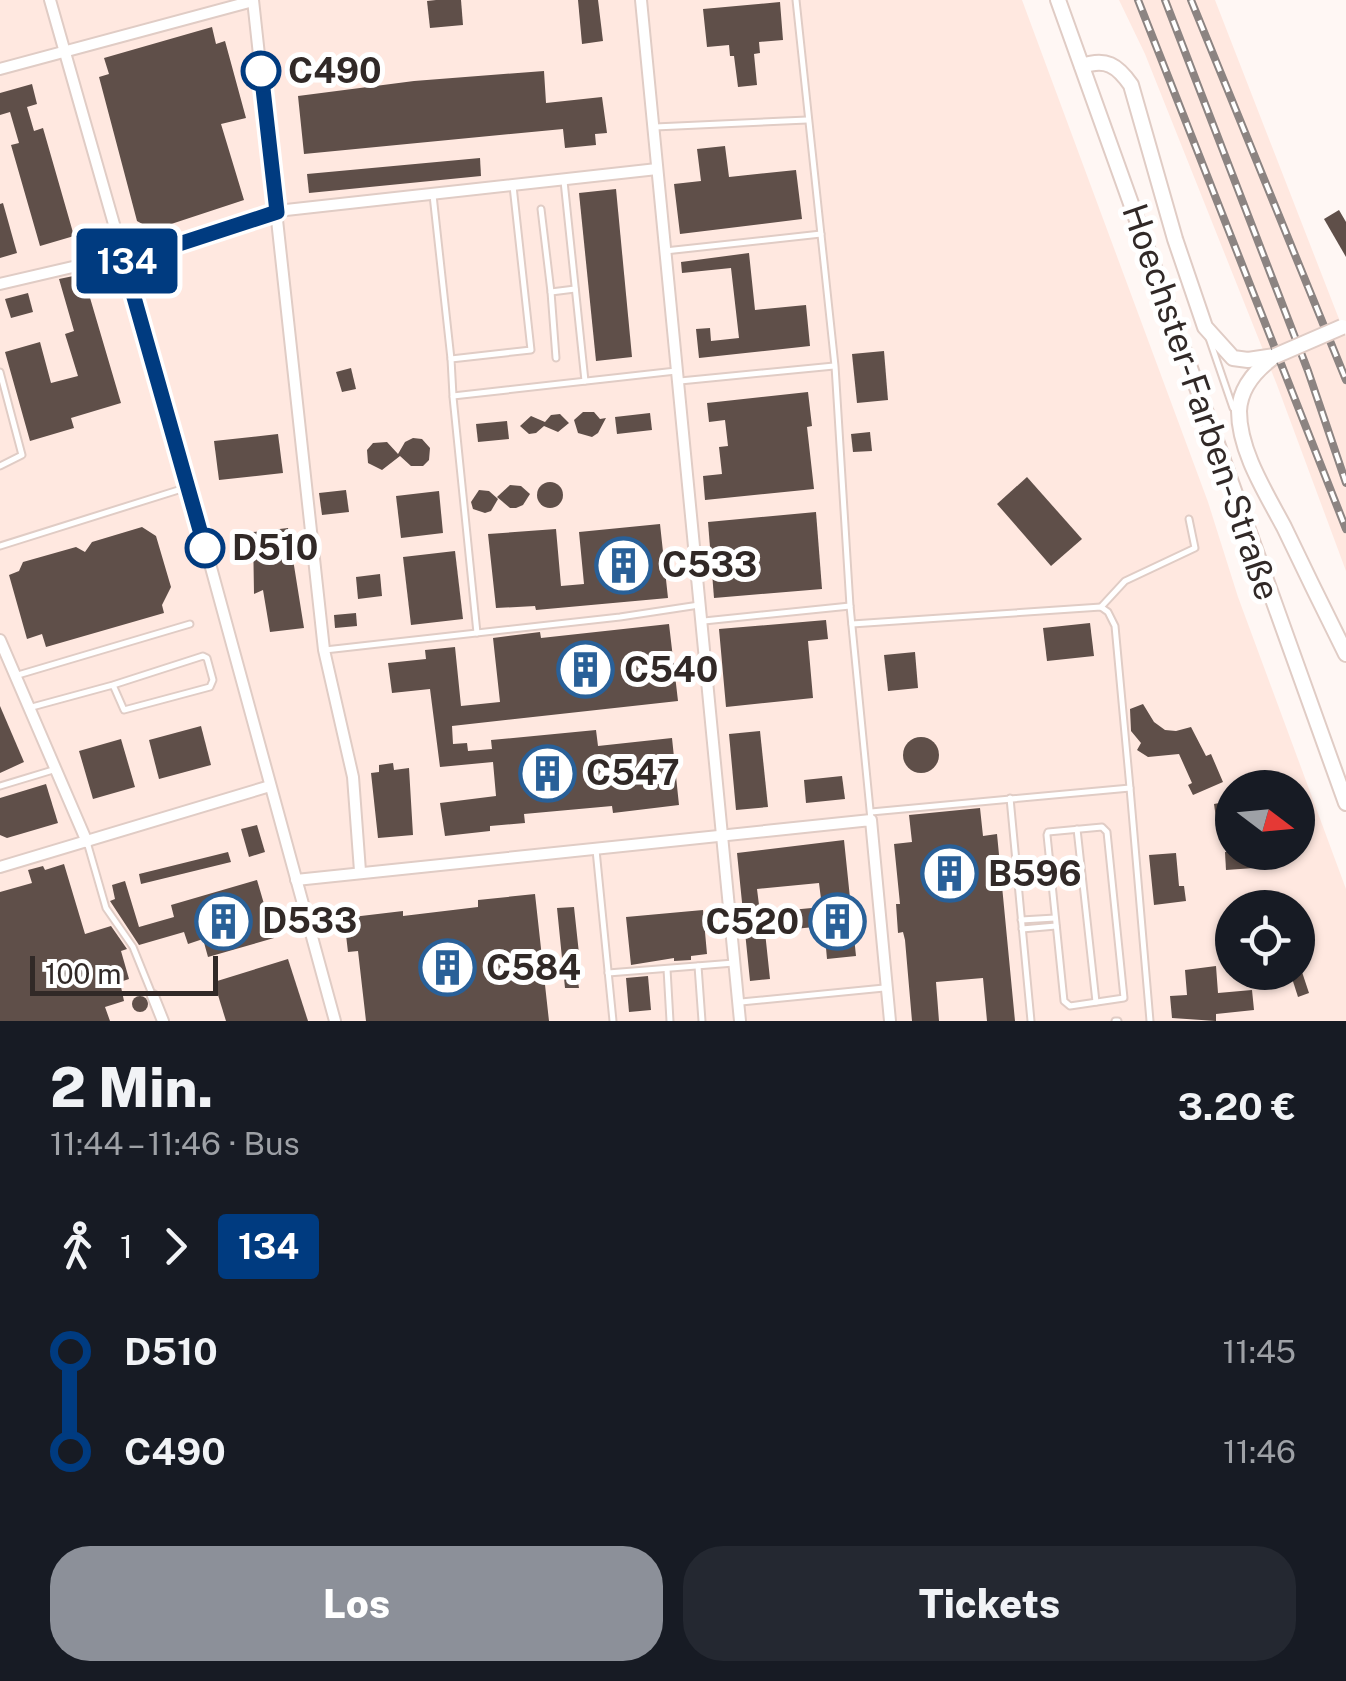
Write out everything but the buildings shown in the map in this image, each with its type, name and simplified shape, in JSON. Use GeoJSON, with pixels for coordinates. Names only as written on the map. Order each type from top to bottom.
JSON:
{"type":"FeatureCollection","features":[{"type":"Feature","properties":{"kind":"main road","name":"Hoechster-Farben-Straße"},"geometry":{"type":"LineString","coordinates":[[1058,0],[1346,803]]}},
{"type":"Feature","properties":{"kind":"main road"},"geometry":{"type":"LineString","coordinates":[[1082,66],[1097,61],[1107,63],[1123,73],[1131,86],[1205,327],[1228,354],[1257,364],[1344,327]]}},
{"type":"Feature","properties":{"kind":"main road"},"geometry":{"type":"LineString","coordinates":[[1257,364],[1240,400],[1242,434],[1258,476],[1346,654]]}},
{"type":"Feature","properties":{"kind":"main road"},"geometry":{"type":"LineString","coordinates":[[1329,758],[1346,773]]}},
{"type":"Feature","properties":{"kind":"street"},"geometry":{"type":"LineString","coordinates":[[50,0],[335,1021]]}},
{"type":"Feature","properties":{"kind":"street"},"geometry":{"type":"LineString","coordinates":[[0,69],[253,0],[324,650],[353,777],[360,872]]}},
{"type":"Feature","properties":{"kind":"street"},"geometry":{"type":"LineString","coordinates":[[640,0],[740,1021]]}},
{"type":"Feature","properties":{"kind":"street"},"geometry":{"type":"LineString","coordinates":[[0,284],[77,266],[124,262],[277,212],[657,169]]}},
{"type":"Feature","properties":{"kind":"street"},"geometry":{"type":"LineString","coordinates":[[0,640],[87,842]]}},
{"type":"Feature","properties":{"kind":"street"},"geometry":{"type":"LineString","coordinates":[[0,868],[270,786]]}},
{"type":"Feature","properties":{"kind":"street"},"geometry":{"type":"LineString","coordinates":[[296,880],[722,836],[871,816],[890,1021]]}},
{"type":"Feature","properties":{"kind":"street"},"geometry":{"type":"LineString","coordinates":[[153,996],[163,1021]]}},
{"type":"Feature","properties":{"kind":"lane"},"geometry":{"type":"LineString","coordinates":[[796,0],[835,366],[850,606],[871,816],[1130,788]]}},
{"type":"Feature","properties":{"kind":"lane"},"geometry":{"type":"LineString","coordinates":[[653,127],[807,120]]}},
{"type":"Feature","properties":{"kind":"lane"},"geometry":{"type":"LineString","coordinates":[[564,181],[585,380]]}},
{"type":"Feature","properties":{"kind":"lane"},"geometry":{"type":"LineString","coordinates":[[451,360],[531,350],[514,186]]}},
{"type":"Feature","properties":{"kind":"lane"},"geometry":{"type":"LineString","coordinates":[[433,195],[478,633]]}},
{"type":"Feature","properties":{"kind":"lane"},"geometry":{"type":"LineString","coordinates":[[542,209],[556,358]]}},
{"type":"Feature","properties":{"kind":"lane"},"geometry":{"type":"LineString","coordinates":[[665,251],[821,234]]}},
{"type":"Feature","properties":{"kind":"lane"},"geometry":{"type":"LineString","coordinates":[[551,292],[575,289]]}},
{"type":"Feature","properties":{"kind":"lane"},"geometry":{"type":"LineString","coordinates":[[1205,327],[1242,434]]}},
{"type":"Feature","properties":{"kind":"lane"},"geometry":{"type":"LineString","coordinates":[[453,396],[585,380],[835,366]]}},
{"type":"Feature","properties":{"kind":"lane"},"geometry":{"type":"LineString","coordinates":[[0,372],[22,455],[0,466]]}},
{"type":"Feature","properties":{"kind":"lane"},"geometry":{"type":"LineString","coordinates":[[0,546],[188,487]]}},
{"type":"Feature","properties":{"kind":"lane"},"geometry":{"type":"LineString","coordinates":[[1101,607],[1125,581],[1195,548],[1189,520]]}},
{"type":"Feature","properties":{"kind":"lane"},"geometry":{"type":"LineString","coordinates":[[324,650],[699,605]]}},
{"type":"Feature","properties":{"kind":"lane"},"geometry":{"type":"LineString","coordinates":[[701,622],[850,606]]}},
{"type":"Feature","properties":{"kind":"lane"},"geometry":{"type":"LineString","coordinates":[[852,624],[1101,607],[1108,612],[1116,626],[1150,1021]]}},
{"type":"Feature","properties":{"kind":"lane"},"geometry":{"type":"LineString","coordinates":[[16,676],[190,624]]}},
{"type":"Feature","properties":{"kind":"lane"},"geometry":{"type":"LineString","coordinates":[[29,708],[203,656],[214,680],[210,687],[124,710],[113,685]]}},
{"type":"Feature","properties":{"kind":"lane"},"geometry":{"type":"LineString","coordinates":[[0,786],[56,769]]}},
{"type":"Feature","properties":{"kind":"lane"},"geometry":{"type":"LineString","coordinates":[[1010,798],[1030,1021]]}},
{"type":"Feature","properties":{"kind":"lane"},"geometry":{"type":"LineString","coordinates":[[1102,827],[1107,832],[1124,998],[1070,1006],[1064,1001],[1046,835],[1077,829],[1102,827]]}},
{"type":"Feature","properties":{"kind":"lane"},"geometry":{"type":"LineString","coordinates":[[1077,829],[1096,1002]]}},
{"type":"Feature","properties":{"kind":"lane"},"geometry":{"type":"LineString","coordinates":[[87,842],[106,908],[134,947],[153,996]]}},
{"type":"Feature","properties":{"kind":"lane"},"geometry":{"type":"LineString","coordinates":[[596,848],[613,1021]]}},
{"type":"Feature","properties":{"kind":"lane"},"geometry":{"type":"LineString","coordinates":[[1021,920],[1055,918]]}},
{"type":"Feature","properties":{"kind":"lane"},"geometry":{"type":"LineString","coordinates":[[1022,929],[1056,926]]}},
{"type":"Feature","properties":{"kind":"lane"},"geometry":{"type":"LineString","coordinates":[[608,973],[734,963]]}},
{"type":"Feature","properties":{"kind":"lane"},"geometry":{"type":"LineString","coordinates":[[698,966],[702,1021]]}},
{"type":"Feature","properties":{"kind":"lane"},"geometry":{"type":"LineString","coordinates":[[667,968],[670,1021]]}},
{"type":"Feature","properties":{"kind":"lane"},"geometry":{"type":"LineString","coordinates":[[738,1002],[887,988]]}},
{"type":"Feature","properties":{"kind":"shaded area"},"geometry":{"type":"Polygon","coordinates":[[[0,0],[1022,0],[1208,502],[1238,597],[1302,770],[1215,770],[1215,870],[1315,870],[1315,805],[1346,889],[1346,1021],[0,1021],[0,0]]]}},
{"type":"Feature","properties":{"kind":"shaded area"},"geometry":{"type":"Polygon","coordinates":[[[1119,0],[1215,0],[1346,337],[1346,571],[1277,385],[1145,54],[1119,0]]]}},
{"type":"Feature","properties":{"kind":"railway"},"geometry":{"type":"LineString","coordinates":[[1138,0],[1346,529]]}},
{"type":"Feature","properties":{"kind":"railway"},"geometry":{"type":"LineString","coordinates":[[1165,0],[1308,371],[1346,483]]}},
{"type":"Feature","properties":{"kind":"railway"},"geometry":{"type":"LineString","coordinates":[[1191,0],[1346,380]]}},
{"type":"Feature","properties":{"kind":"bus line","name":"134"},"geometry":{"type":"LineString","coordinates":[[205,548],[124,262],[277,212],[261,71]]}},
{"type":"Feature","properties":{"kind":"place","name":"C490"},"geometry":{"type":"Point","coordinates":[261,71]}},
{"type":"Feature","properties":{"kind":"place","name":"D510"},"geometry":{"type":"Point","coordinates":[205,548]}},
{"type":"Feature","properties":{"kind":"place","name":"C533"},"geometry":{"type":"Point","coordinates":[623,565]}},
{"type":"Feature","properties":{"kind":"place","name":"C540"},"geometry":{"type":"Point","coordinates":[585,670]}},
{"type":"Feature","properties":{"kind":"place","name":"C547"},"geometry":{"type":"Point","coordinates":[547,773]}},
{"type":"Feature","properties":{"kind":"place","name":"B596"},"geometry":{"type":"Point","coordinates":[949,874]}},
{"type":"Feature","properties":{"kind":"place","name":"D533"},"geometry":{"type":"Point","coordinates":[223,921]}},
{"type":"Feature","properties":{"kind":"place","name":"C520"},"geometry":{"type":"Point","coordinates":[838,922]}},
{"type":"Feature","properties":{"kind":"place","name":"C584"},"geometry":{"type":"Point","coordinates":[447,968]}}]}
